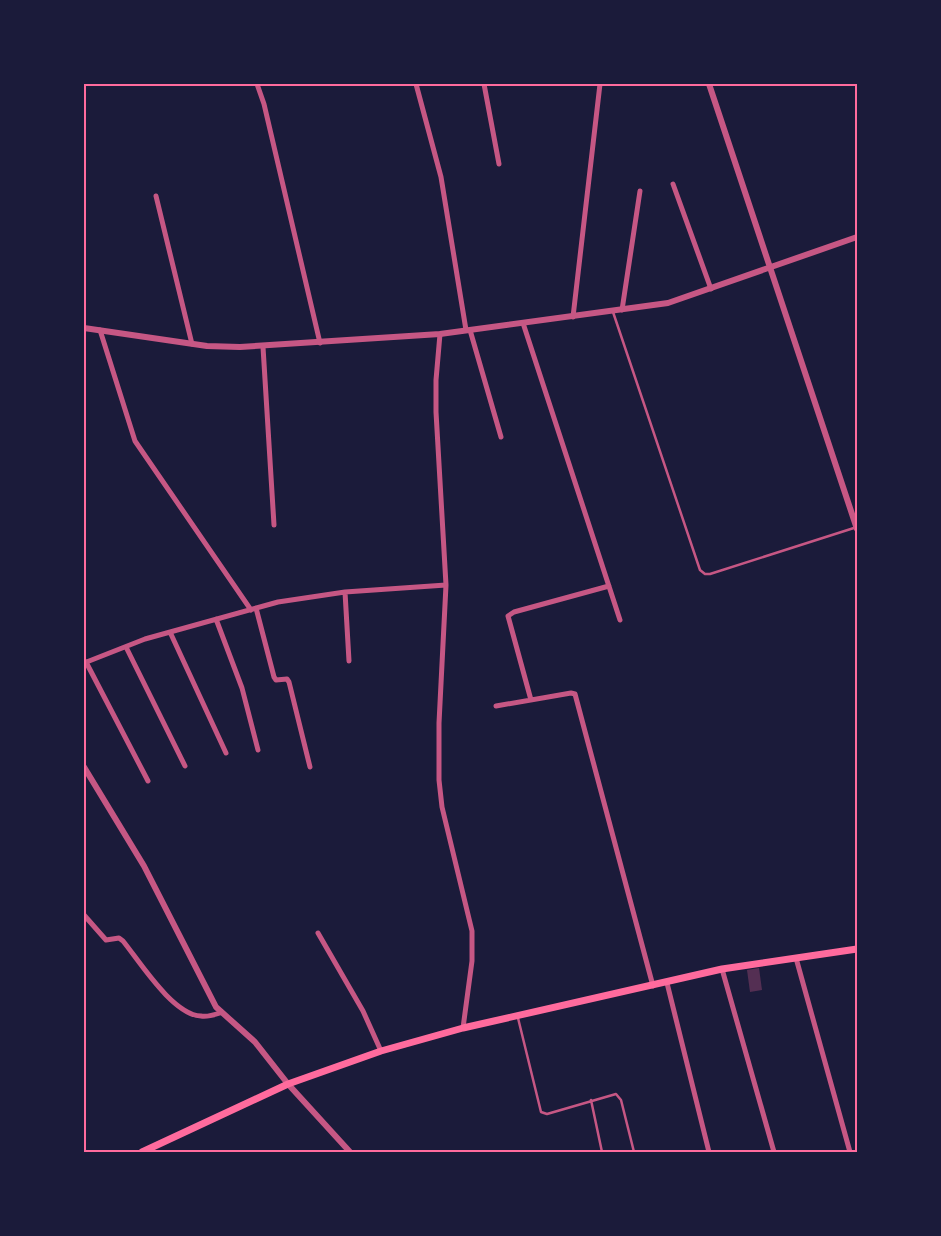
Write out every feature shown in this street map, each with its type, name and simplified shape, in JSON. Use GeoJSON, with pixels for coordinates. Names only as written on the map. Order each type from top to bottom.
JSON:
{"type":"FeatureCollection","features":[{"type":"Feature","properties":{"kind":"main road"},"geometry":{"type":"LineString","coordinates":[[146,1151],[288,1084],[381,1051],[463,1028],[722,969],[857,949]]}},
{"type":"Feature","properties":{"kind":"street"},"geometry":{"type":"LineString","coordinates":[[257,84],[264,104],[320,343]]}},
{"type":"Feature","properties":{"kind":"street"},"geometry":{"type":"LineString","coordinates":[[416,84],[441,177],[468,330],[501,437]]}},
{"type":"Feature","properties":{"kind":"street"},"geometry":{"type":"LineString","coordinates":[[484,84],[499,164]]}},
{"type":"Feature","properties":{"kind":"street"},"geometry":{"type":"LineString","coordinates":[[573,316],[600,84]]}},
{"type":"Feature","properties":{"kind":"street"},"geometry":{"type":"LineString","coordinates":[[709,84],[857,528]]}},
{"type":"Feature","properties":{"kind":"street"},"geometry":{"type":"LineString","coordinates":[[673,184],[711,289]]}},
{"type":"Feature","properties":{"kind":"street"},"geometry":{"type":"LineString","coordinates":[[622,310],[640,192]]}},
{"type":"Feature","properties":{"kind":"street"},"geometry":{"type":"LineString","coordinates":[[156,196],[192,344]]}},
{"type":"Feature","properties":{"kind":"street"},"geometry":{"type":"LineString","coordinates":[[84,328],[192,344],[263,347],[440,334],[668,303],[857,237]]}},
{"type":"Feature","properties":{"kind":"street"},"geometry":{"type":"LineString","coordinates":[[523,323],[620,620]]}},
{"type":"Feature","properties":{"kind":"street"},"geometry":{"type":"LineString","coordinates":[[100,330],[135,441],[254,609],[274,677],[276,680],[287,679],[290,682],[310,767]]}},
{"type":"Feature","properties":{"kind":"street"},"geometry":{"type":"LineString","coordinates":[[440,334],[436,380],[436,412],[446,585],[439,722],[439,780],[442,808],[472,930],[472,961],[463,1028]]}},
{"type":"Feature","properties":{"kind":"street"},"geometry":{"type":"LineString","coordinates":[[263,347],[274,525]]}},
{"type":"Feature","properties":{"kind":"street"},"geometry":{"type":"LineString","coordinates":[[148,781],[85,662],[170,632],[298,598],[345,592],[446,585]]}},
{"type":"Feature","properties":{"kind":"street"},"geometry":{"type":"LineString","coordinates":[[531,700],[508,616],[514,612],[609,586]]}},
{"type":"Feature","properties":{"kind":"street"},"geometry":{"type":"LineString","coordinates":[[345,592],[349,661]]}},
{"type":"Feature","properties":{"kind":"street"},"geometry":{"type":"LineString","coordinates":[[216,619],[242,688],[258,750]]}},
{"type":"Feature","properties":{"kind":"street"},"geometry":{"type":"LineString","coordinates":[[170,632],[226,752]]}},
{"type":"Feature","properties":{"kind":"street"},"geometry":{"type":"LineString","coordinates":[[126,647],[184,766]]}},
{"type":"Feature","properties":{"kind":"street"},"geometry":{"type":"LineString","coordinates":[[496,706],[571,693],[575,694],[653,986]]}},
{"type":"Feature","properties":{"kind":"street"},"geometry":{"type":"LineString","coordinates":[[84,767],[144,866],[211,999],[220,1013],[255,1042],[288,1084],[350,1152]]}},
{"type":"Feature","properties":{"kind":"street"},"geometry":{"type":"LineString","coordinates":[[84,915],[106,940],[119,938],[123,941],[168,997],[184,1010],[200,1016],[220,1013]]}},
{"type":"Feature","properties":{"kind":"street"},"geometry":{"type":"LineString","coordinates":[[318,933],[363,1011],[381,1051]]}},
{"type":"Feature","properties":{"kind":"street"},"geometry":{"type":"LineString","coordinates":[[796,958],[850,1152]]}},
{"type":"Feature","properties":{"kind":"street"},"geometry":{"type":"LineString","coordinates":[[722,969],[774,1152]]}},
{"type":"Feature","properties":{"kind":"street"},"geometry":{"type":"LineString","coordinates":[[666,982],[709,1152]]}},
{"type":"Feature","properties":{"kind":"lane"},"geometry":{"type":"LineString","coordinates":[[613,311],[700,570],[704,574],[710,574],[857,528]]}},
{"type":"Feature","properties":{"kind":"lane"},"geometry":{"type":"LineString","coordinates":[[518,1016],[541,1112],[547,1114],[613,1094],[619,1096],[634,1152]]}},
{"type":"Feature","properties":{"kind":"lane"},"geometry":{"type":"LineString","coordinates":[[591,1100],[602,1152]]}},
{"type":"Feature","properties":{"kind":"building"},"geometry":{"type":"Polygon","coordinates":[[[759,968],[762,990],[750,992],[747,970],[759,968]]]}}]}
